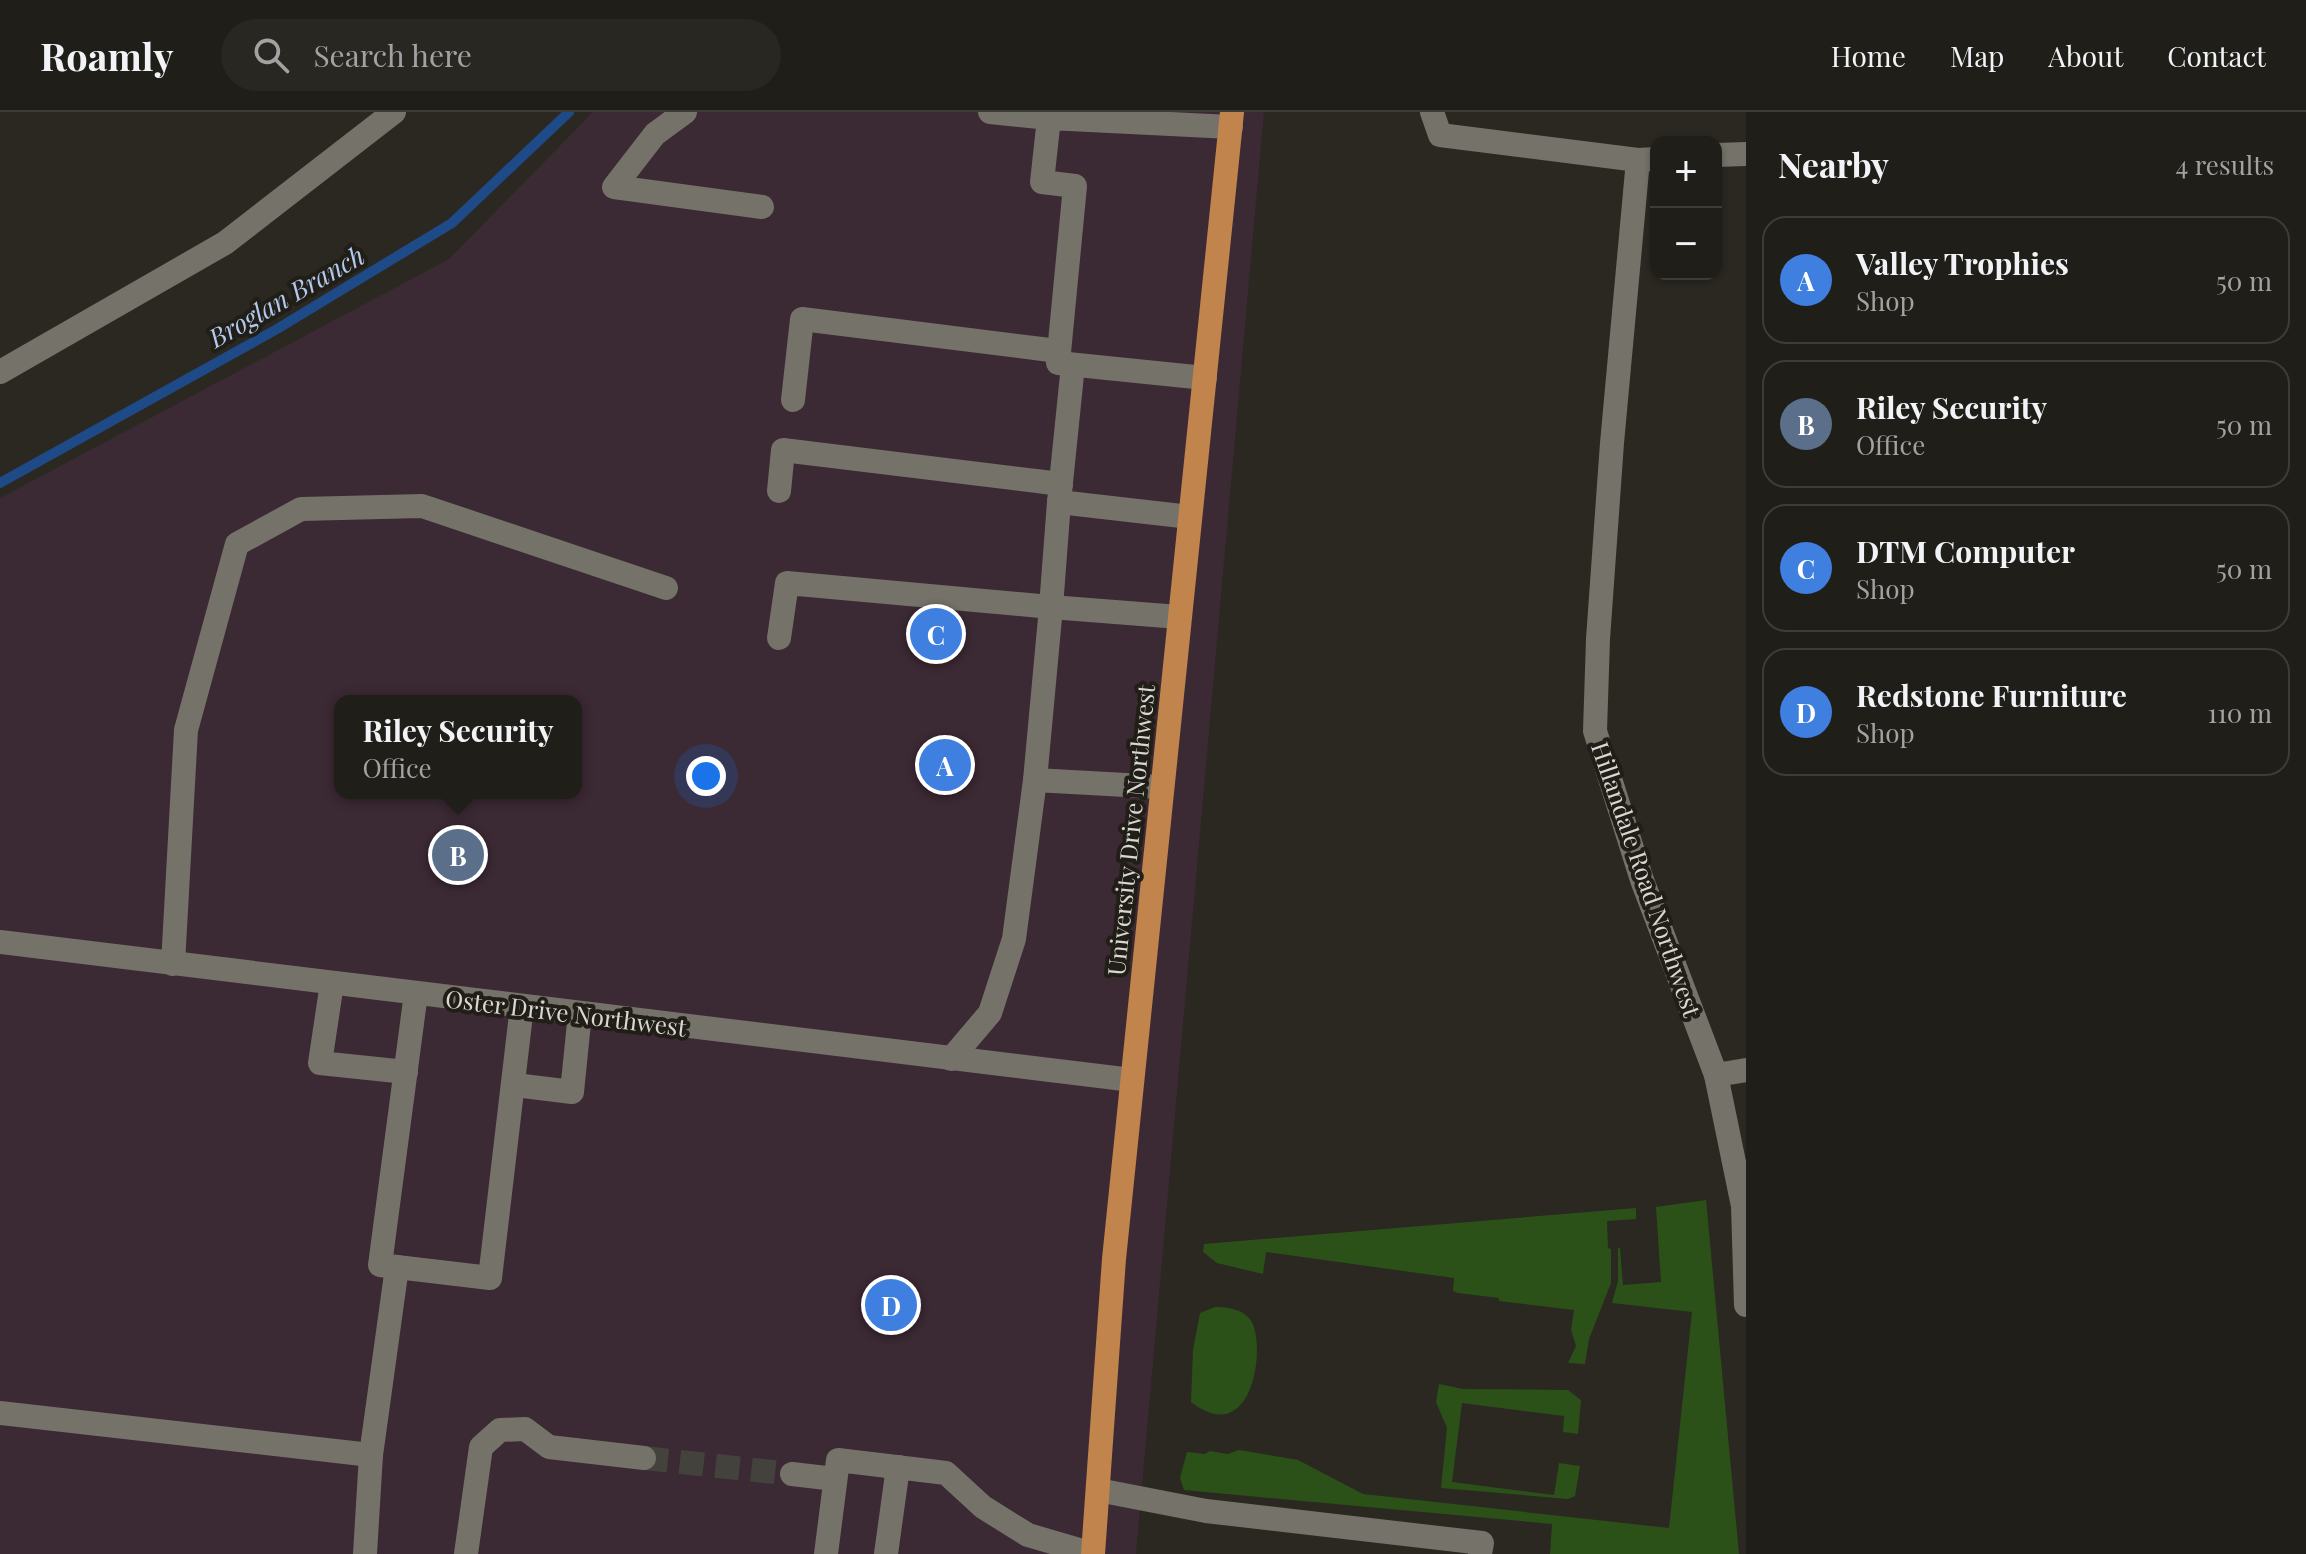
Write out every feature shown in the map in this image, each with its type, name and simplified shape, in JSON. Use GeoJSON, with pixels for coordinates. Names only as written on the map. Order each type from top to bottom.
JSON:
{"type":"FeatureCollection","features":[{"type":"Feature","properties":{"kind":"highway","name":"University Drive Northwest"},"geometry":{"type":"LineString","coordinates":[[1093,1554],[1114,1259],[1231,120]]}},
{"type":"Feature","properties":{"kind":"street"},"geometry":{"type":"LineString","coordinates":[[0,372],[225,243],[394,112]]}},
{"type":"Feature","properties":{"kind":"street"},"geometry":{"type":"LineString","coordinates":[[685,112],[655,134],[614,187],[762,207]]}},
{"type":"Feature","properties":{"kind":"street"},"geometry":{"type":"LineString","coordinates":[[990,112],[1049,118],[1231,120]]}},
{"type":"Feature","properties":{"kind":"street"},"geometry":{"type":"LineString","coordinates":[[1432,112],[1440,135],[1647,160]]}},
{"type":"Feature","properties":{"kind":"street"},"geometry":{"type":"LineString","coordinates":[[951,1059],[990,1013],[1014,939],[1035,780],[1060,493],[1075,186],[1042,182],[1049,118]]}},
{"type":"Feature","properties":{"kind":"street"},"geometry":{"type":"LineString","coordinates":[[1722,155],[1746,154]]}},
{"type":"Feature","properties":{"kind":"street","name":"Hillandale Road Northwest"},"geometry":{"type":"LineString","coordinates":[[1647,160],[1612,443],[1598,639],[1595,731],[1642,880],[1716,1075],[1743,1206],[1746,1305]]}},
{"type":"Feature","properties":{"kind":"street"},"geometry":{"type":"LineString","coordinates":[[793,400],[802,319],[1205,378]]}},
{"type":"Feature","properties":{"kind":"street"},"geometry":{"type":"LineString","coordinates":[[779,491],[783,450],[1060,493],[1190,517]]}},
{"type":"Feature","properties":{"kind":"street"},"geometry":{"type":"LineString","coordinates":[[173,964],[186,730],[237,544],[301,509],[422,506],[666,588]]}},
{"type":"Feature","properties":{"kind":"street"},"geometry":{"type":"LineString","coordinates":[[779,638],[787,583],[1179,617]]}},
{"type":"Feature","properties":{"kind":"street"},"geometry":{"type":"LineString","coordinates":[[1035,780],[1162,787]]}},
{"type":"Feature","properties":{"kind":"street","name":"Oster Drive Northwest"},"geometry":{"type":"LineString","coordinates":[[0,942],[1132,1080]]}},
{"type":"Feature","properties":{"kind":"street"},"geometry":{"type":"LineString","coordinates":[[332,983],[320,1063],[406,1072]]}},
{"type":"Feature","properties":{"kind":"street"},"geometry":{"type":"LineString","coordinates":[[416,993],[380,1265],[490,1278],[522,1006]]}},
{"type":"Feature","properties":{"kind":"street"},"geometry":{"type":"LineString","coordinates":[[515,1085],[572,1092],[580,1013]]}},
{"type":"Feature","properties":{"kind":"street"},"geometry":{"type":"LineString","coordinates":[[1716,1075],[1746,1070]]}},
{"type":"Feature","properties":{"kind":"street"},"geometry":{"type":"LineString","coordinates":[[365,1554],[371,1455],[397,1267]]}},
{"type":"Feature","properties":{"kind":"street"},"geometry":{"type":"LineString","coordinates":[[0,1413],[371,1455]]}},
{"type":"Feature","properties":{"kind":"street"},"geometry":{"type":"LineString","coordinates":[[466,1554],[481,1447],[500,1430],[525,1429],[549,1447],[644,1458]]}},
{"type":"Feature","properties":{"kind":"street"},"geometry":{"type":"LineString","coordinates":[[826,1554],[838,1460],[946,1473],[983,1507],[1028,1535],[1093,1554]]}},
{"type":"Feature","properties":{"kind":"street"},"geometry":{"type":"LineString","coordinates":[[886,1554],[898,1467]]}},
{"type":"Feature","properties":{"kind":"street"},"geometry":{"type":"LineString","coordinates":[[792,1474],[835,1479]]}},
{"type":"Feature","properties":{"kind":"street"},"geometry":{"type":"LineString","coordinates":[[1098,1490],[1206,1511],[1482,1543],[1480,1554]]}},
{"type":"Feature","properties":{"kind":"shaded area"},"geometry":{"type":"Polygon","coordinates":[[[593,112],[1264,112],[1136,1554],[0,1554],[0,498],[449,259],[593,112]]]}},
{"type":"Feature","properties":{"kind":"green space"},"geometry":{"type":"Polygon","coordinates":[[[1706,1200],[1739,1554],[1550,1554],[1552,1524],[1184,1490],[1180,1478],[1187,1452],[1228,1454],[1239,1450],[1298,1460],[1363,1494],[1669,1528],[1692,1312],[1612,1303],[1618,1281],[1618,1248],[1623,1285],[1661,1282],[1656,1207],[1706,1200]]]}},
{"type":"Feature","properties":{"kind":"green space"},"geometry":{"type":"Polygon","coordinates":[[[1636,1208],[1636,1219],[1607,1221],[1611,1283],[1589,1339],[1585,1364],[1568,1363],[1576,1346],[1571,1330],[1574,1310],[1458,1293],[1453,1291],[1454,1278],[1266,1252],[1263,1274],[1217,1263],[1203,1252],[1204,1244],[1636,1208]]]}},
{"type":"Feature","properties":{"kind":"green space"},"geometry":{"type":"Polygon","coordinates":[[[1215,1307],[1242,1312],[1255,1329],[1256,1367],[1251,1386],[1242,1403],[1230,1413],[1213,1414],[1191,1402],[1193,1350],[1200,1313],[1215,1307]]]}},
{"type":"Feature","properties":{"kind":"green space"},"geometry":{"type":"Polygon","coordinates":[[[1439,1384],[1463,1389],[1568,1390],[1581,1400],[1578,1434],[1563,1432],[1564,1416],[1462,1403],[1452,1482],[1554,1495],[1559,1463],[1580,1466],[1575,1496],[1568,1499],[1441,1488],[1447,1428],[1436,1402],[1439,1384]]]}},
{"type":"Feature","properties":{"kind":"waterway","name":"Broglan Branch"},"geometry":{"type":"LineString","coordinates":[[0,483],[277,329],[452,223],[569,112]]}},
{"type":"Feature","properties":{"kind":"tunnel"},"geometry":{"type":"LineString","coordinates":[[644,1458],[792,1474]]}},
{"type":"Feature","properties":{"kind":"place","name":"DTM Computer"},"geometry":{"type":"Point","coordinates":[936,634]}},
{"type":"Feature","properties":{"kind":"place","name":"Valley Trophies"},"geometry":{"type":"Point","coordinates":[945,765]}},
{"type":"Feature","properties":{"kind":"place","name":"Riley Security"},"geometry":{"type":"Point","coordinates":[458,855]}},
{"type":"Feature","properties":{"kind":"place","name":"Redstone Furniture"},"geometry":{"type":"Point","coordinates":[891,1305]}}]}
